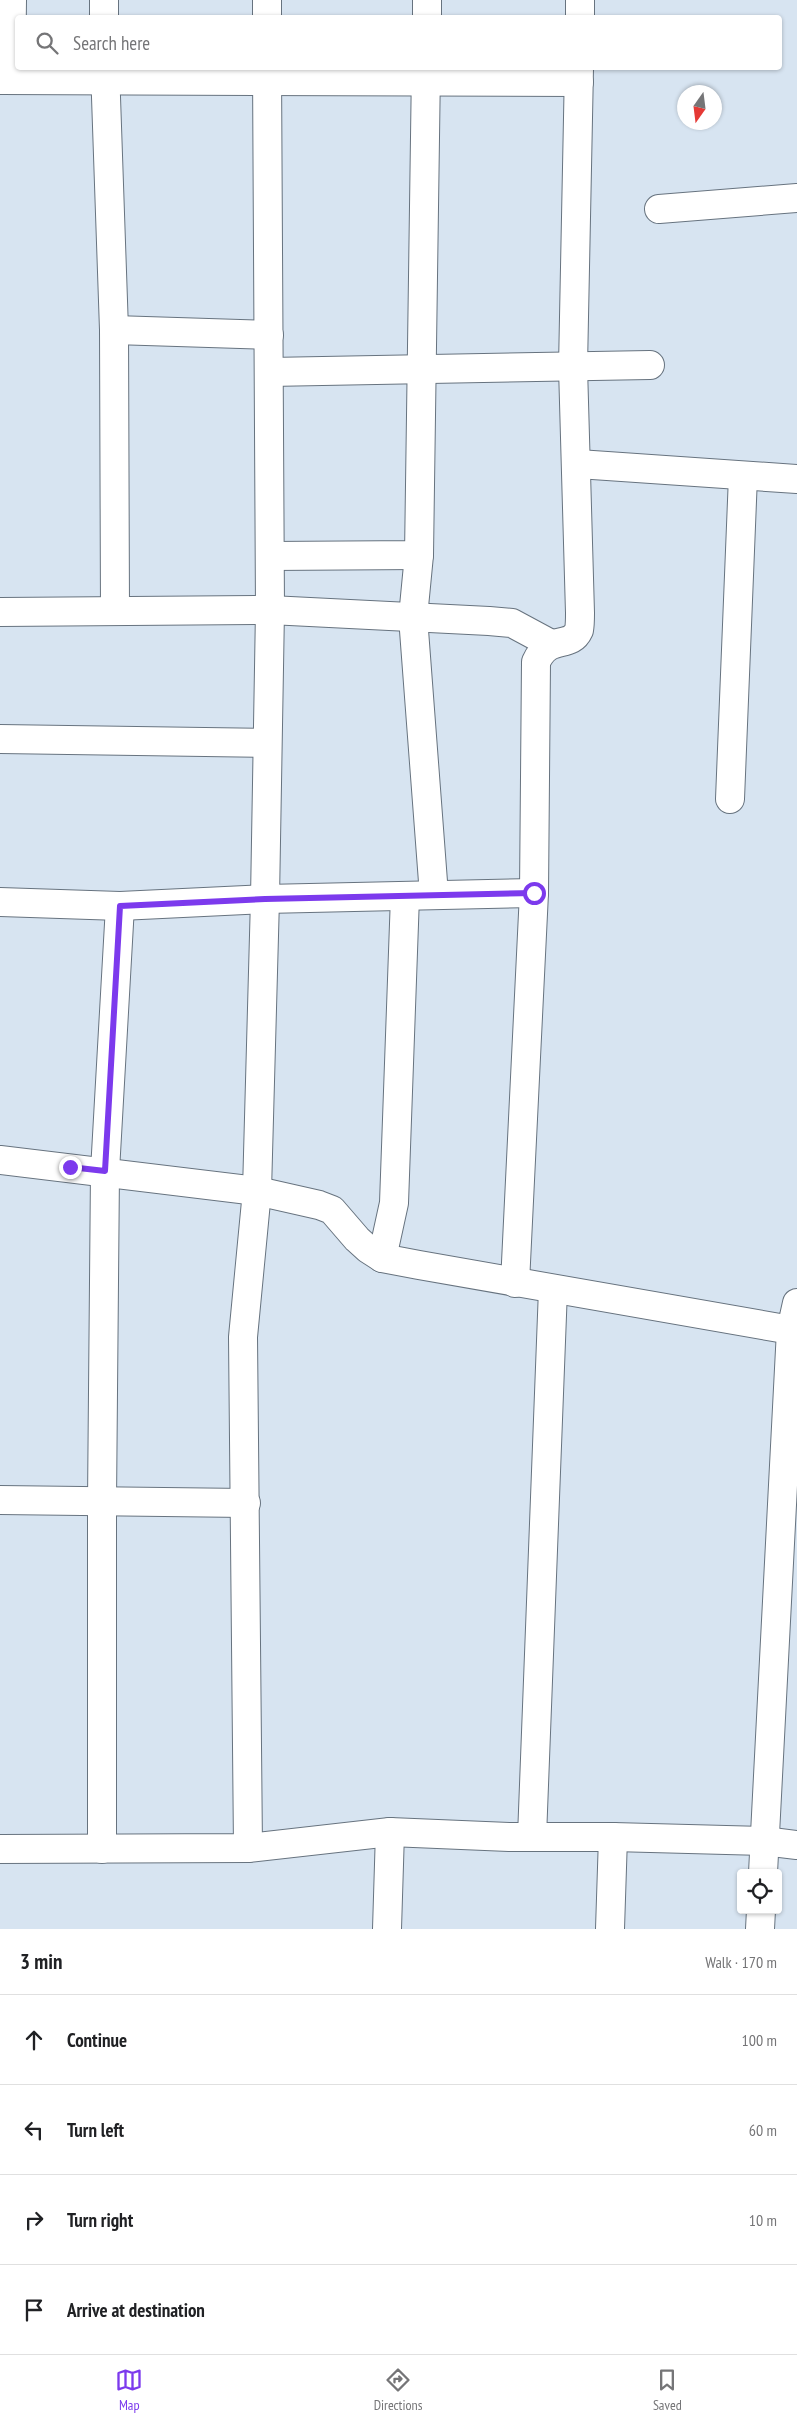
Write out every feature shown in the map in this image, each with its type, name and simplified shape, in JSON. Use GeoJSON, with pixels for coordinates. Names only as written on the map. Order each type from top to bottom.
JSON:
{"type":"FeatureCollection","features":[{"type":"Feature","properties":{"kind":"street"},"geometry":{"type":"LineString","coordinates":[[12,0],[6,80],[105,74],[579,75],[573,367],[578,464],[579,630],[569,641],[551,644],[541,651],[536,662],[534,893],[516,1282]]}},
{"type":"Feature","properties":{"kind":"street"},"geometry":{"type":"LineString","coordinates":[[104,0],[104,15]]}},
{"type":"Feature","properties":{"kind":"street"},"geometry":{"type":"LineString","coordinates":[[267,0],[267,15]]}},
{"type":"Feature","properties":{"kind":"street"},"geometry":{"type":"LineString","coordinates":[[426,15],[427,0]]}},
{"type":"Feature","properties":{"kind":"street"},"geometry":{"type":"LineString","coordinates":[[580,0],[580,15]]}},
{"type":"Feature","properties":{"kind":"street"},"geometry":{"type":"LineString","coordinates":[[105,74],[114,330],[115,611]]}},
{"type":"Feature","properties":{"kind":"street"},"geometry":{"type":"LineString","coordinates":[[248,1848],[243,1337],[257,1191],[265,899],[270,610],[267,74]]}},
{"type":"Feature","properties":{"kind":"street"},"geometry":{"type":"LineString","coordinates":[[426,74],[420,555],[413,617],[434,895]]}},
{"type":"Feature","properties":{"kind":"street"},"geometry":{"type":"LineString","coordinates":[[659,208],[797,198]]}},
{"type":"Feature","properties":{"kind":"street"},"geometry":{"type":"LineString","coordinates":[[114,330],[269,335]]}},
{"type":"Feature","properties":{"kind":"street"},"geometry":{"type":"LineString","coordinates":[[269,372],[650,365]]}},
{"type":"Feature","properties":{"kind":"street"},"geometry":{"type":"LineString","coordinates":[[578,464],[797,479]]}},
{"type":"Feature","properties":{"kind":"street"},"geometry":{"type":"LineString","coordinates":[[730,799],[743,476]]}},
{"type":"Feature","properties":{"kind":"street"},"geometry":{"type":"LineString","coordinates":[[270,556],[420,555]]}},
{"type":"Feature","properties":{"kind":"street"},"geometry":{"type":"LineString","coordinates":[[0,612],[270,610],[413,617],[512,623],[551,644]]}},
{"type":"Feature","properties":{"kind":"street"},"geometry":{"type":"LineString","coordinates":[[0,739],[267,743]]}},
{"type":"Feature","properties":{"kind":"street"},"geometry":{"type":"LineString","coordinates":[[0,902],[120,906],[265,899],[534,893]]}},
{"type":"Feature","properties":{"kind":"street"},"geometry":{"type":"LineString","coordinates":[[382,1258],[394,1203],[405,896]]}},
{"type":"Feature","properties":{"kind":"street"},"geometry":{"type":"LineString","coordinates":[[102,1849],[102,1502],[105,1171],[120,906]]}},
{"type":"Feature","properties":{"kind":"street"},"geometry":{"type":"LineString","coordinates":[[0,1160],[105,1171],[257,1191],[319,1205],[332,1210],[356,1240],[382,1258],[794,1331]]}},
{"type":"Feature","properties":{"kind":"street"},"geometry":{"type":"LineString","coordinates":[[532,1837],[553,1289]]}},
{"type":"Feature","properties":{"kind":"street"},"geometry":{"type":"LineString","coordinates":[[763,1869],[790,1503],[794,1331],[797,1303]]}},
{"type":"Feature","properties":{"kind":"street"},"geometry":{"type":"LineString","coordinates":[[0,1500],[246,1503]]}},
{"type":"Feature","properties":{"kind":"street"},"geometry":{"type":"LineString","coordinates":[[387,1929],[390,1832]]}},
{"type":"Feature","properties":{"kind":"street"},"geometry":{"type":"LineString","coordinates":[[0,1849],[248,1848],[390,1832],[532,1837],[764,1841],[797,1845]]}},
{"type":"Feature","properties":{"kind":"street"},"geometry":{"type":"LineString","coordinates":[[610,1929],[613,1837]]}},
{"type":"Feature","properties":{"kind":"street"},"geometry":{"type":"LineString","coordinates":[[760,1929],[761,1914]]}},
{"type":"Feature","properties":{"kind":"route"},"geometry":{"type":"LineString","coordinates":[[70,1167],[105,1171],[120,906],[265,899],[534,893]]}}]}
